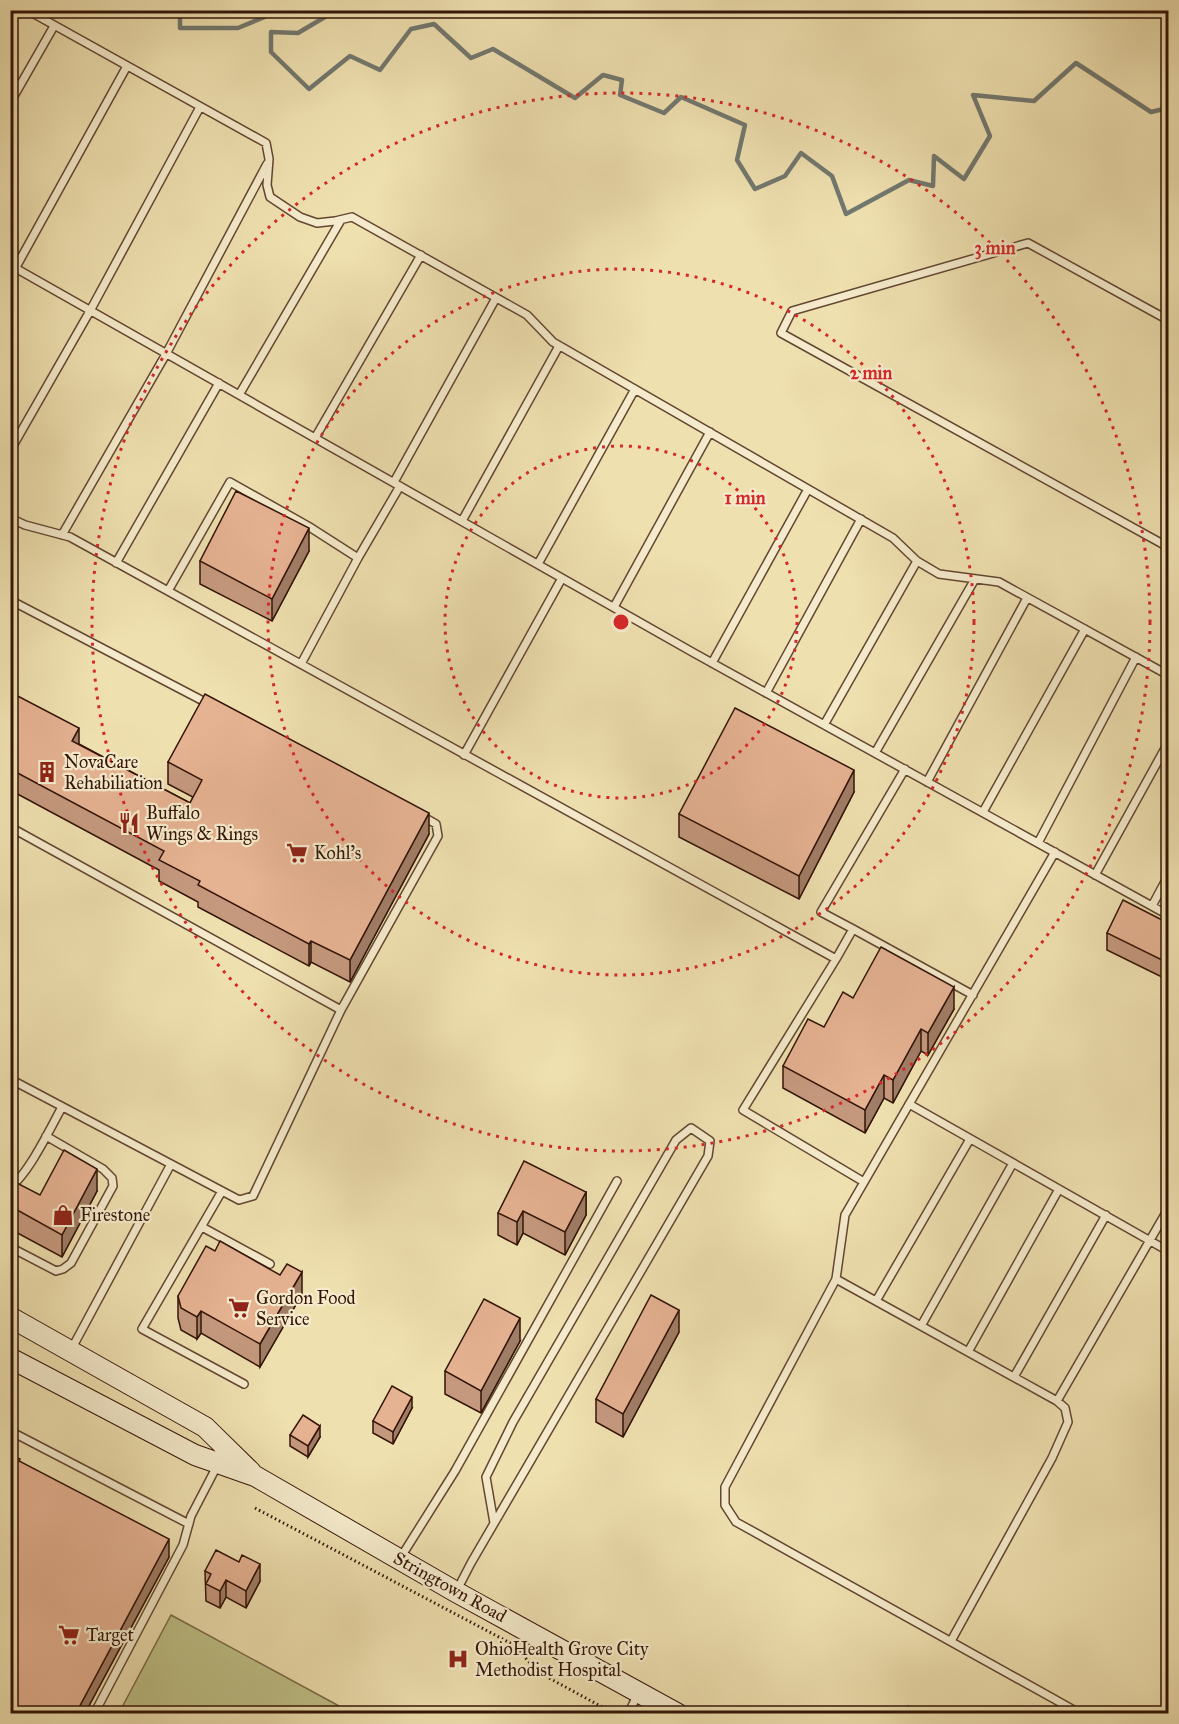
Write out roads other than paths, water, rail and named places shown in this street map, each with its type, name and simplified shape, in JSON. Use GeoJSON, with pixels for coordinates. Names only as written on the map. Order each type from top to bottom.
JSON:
{"type":"FeatureCollection","features":[{"type":"Feature","properties":{"kind":"main road","name":"Stringtown Road"},"geometry":{"type":"LineString","coordinates":[[10,1317],[205,1427],[255,1476]]}},
{"type":"Feature","properties":{"kind":"main road","name":"Stringtown Road"},"geometry":{"type":"LineString","coordinates":[[10,1358],[195,1455],[255,1476],[456,1593],[678,1713]]}},
{"type":"Feature","properties":{"kind":"lane"},"geometry":{"type":"LineString","coordinates":[[27,10],[266,143],[270,159],[267,185],[270,197],[300,218],[317,223],[352,217],[527,315],[559,346],[893,538],[917,561],[939,574],[999,582],[1168,675]]}},
{"type":"Feature","properties":{"kind":"lane"},"geometry":{"type":"LineString","coordinates":[[10,103],[54,26]]}},
{"type":"Feature","properties":{"kind":"lane"},"geometry":{"type":"LineString","coordinates":[[10,278],[13,267],[127,66]]}},
{"type":"Feature","properties":{"kind":"lane"},"geometry":{"type":"LineString","coordinates":[[10,451],[90,311],[200,107]]}},
{"type":"Feature","properties":{"kind":"lane"},"geometry":{"type":"LineString","coordinates":[[62,535],[166,354],[270,159]]}},
{"type":"Feature","properties":{"kind":"lane"},"geometry":{"type":"LineString","coordinates":[[239,395],[341,220]]}},
{"type":"Feature","properties":{"kind":"lane"},"geometry":{"type":"LineString","coordinates":[[1168,320],[1028,243],[792,311],[781,333],[1168,548]]}},
{"type":"Feature","properties":{"kind":"lane"},"geometry":{"type":"LineString","coordinates":[[315,438],[421,255]]}},
{"type":"Feature","properties":{"kind":"lane"},"geometry":{"type":"LineString","coordinates":[[13,267],[712,663],[1168,915]]}},
{"type":"Feature","properties":{"kind":"lane"},"geometry":{"type":"LineString","coordinates":[[301,664],[496,298]]}},
{"type":"Feature","properties":{"kind":"lane"},"geometry":{"type":"LineString","coordinates":[[462,521],[559,346]]}},
{"type":"Feature","properties":{"kind":"lane"},"geometry":{"type":"LineString","coordinates":[[116,563],[219,383]]}},
{"type":"Feature","properties":{"kind":"lane"},"geometry":{"type":"LineString","coordinates":[[538,564],[635,389]]}},
{"type":"Feature","properties":{"kind":"lane"},"geometry":{"type":"LineString","coordinates":[[614,607],[710,432]]}},
{"type":"Feature","properties":{"kind":"lane"},"geometry":{"type":"LineString","coordinates":[[168,591],[230,482],[308,526],[358,558]]}},
{"type":"Feature","properties":{"kind":"lane"},"geometry":{"type":"LineString","coordinates":[[712,663],[808,489]]}},
{"type":"Feature","properties":{"kind":"lane"},"geometry":{"type":"LineString","coordinates":[[10,518],[25,525],[70,537],[836,959]]}},
{"type":"Feature","properties":{"kind":"lane"},"geometry":{"type":"LineString","coordinates":[[766,693],[861,519]]}},
{"type":"Feature","properties":{"kind":"lane"},"geometry":{"type":"LineString","coordinates":[[824,725],[917,561]]}},
{"type":"Feature","properties":{"kind":"lane"},"geometry":{"type":"LineString","coordinates":[[464,755],[562,578]]}},
{"type":"Feature","properties":{"kind":"lane"},"geometry":{"type":"LineString","coordinates":[[875,753],[975,579]]}},
{"type":"Feature","properties":{"kind":"lane"},"geometry":{"type":"LineString","coordinates":[[927,782],[1027,598]]}},
{"type":"Feature","properties":{"kind":"lane"},"geometry":{"type":"LineString","coordinates":[[10,600],[218,709]]}},
{"type":"Feature","properties":{"kind":"lane"},"geometry":{"type":"LineString","coordinates":[[983,813],[1084,629]]}},
{"type":"Feature","properties":{"kind":"lane"},"geometry":{"type":"LineString","coordinates":[[1038,843],[1136,657]]}},
{"type":"Feature","properties":{"kind":"lane"},"geometry":{"type":"LineString","coordinates":[[1095,875],[1168,743]]}},
{"type":"Feature","properties":{"kind":"lane"},"geometry":{"type":"LineString","coordinates":[[905,769],[822,912],[973,995]]}},
{"type":"Feature","properties":{"kind":"lane"},"geometry":{"type":"LineString","coordinates":[[10,1079],[239,1200],[253,1196],[341,1010],[438,836],[436,824],[415,813]]}},
{"type":"Feature","properties":{"kind":"lane"},"geometry":{"type":"LineString","coordinates":[[10,827],[341,1010]]}},
{"type":"Feature","properties":{"kind":"lane"},"geometry":{"type":"LineString","coordinates":[[1055,852],[845,1215],[836,1279],[724,1487],[725,1505],[736,1522],[1081,1713]]}},
{"type":"Feature","properties":{"kind":"lane"},"geometry":{"type":"LineString","coordinates":[[1152,906],[1168,876]]}},
{"type":"Feature","properties":{"kind":"lane"},"geometry":{"type":"LineString","coordinates":[[853,929],[743,1110],[864,1182]]}},
{"type":"Feature","properties":{"kind":"lane"},"geometry":{"type":"LineString","coordinates":[[909,1104],[1168,1251]]}},
{"type":"Feature","properties":{"kind":"lane"},"geometry":{"type":"LineString","coordinates":[[10,1187],[16,1183],[28,1165],[62,1107]]}},
{"type":"Feature","properties":{"kind":"lane"},"geometry":{"type":"LineString","coordinates":[[456,1593],[494,1523],[708,1156],[710,1141],[691,1128],[676,1140],[508,1431],[486,1477],[494,1523]]}},
{"type":"Feature","properties":{"kind":"lane"},"geometry":{"type":"LineString","coordinates":[[10,1247],[56,1271],[63,1269],[71,1263],[113,1186],[111,1178],[103,1169],[46,1136]]}},
{"type":"Feature","properties":{"kind":"lane"},"geometry":{"type":"LineString","coordinates":[[876,1301],[970,1139]]}},
{"type":"Feature","properties":{"kind":"lane"},"geometry":{"type":"LineString","coordinates":[[921,1326],[1013,1163]]}},
{"type":"Feature","properties":{"kind":"lane"},"geometry":{"type":"LineString","coordinates":[[70,1351],[171,1164]]}},
{"type":"Feature","properties":{"kind":"lane"},"geometry":{"type":"LineString","coordinates":[[400,1559],[461,1461],[617,1181]]}},
{"type":"Feature","properties":{"kind":"lane"},"geometry":{"type":"LineString","coordinates":[[968,1352],[1059,1189]]}},
{"type":"Feature","properties":{"kind":"lane"},"geometry":{"type":"LineString","coordinates":[[222,1191],[142,1329],[244,1383]]}},
{"type":"Feature","properties":{"kind":"lane"},"geometry":{"type":"LineString","coordinates":[[1057,1401],[1168,1209]]}},
{"type":"Feature","properties":{"kind":"lane"},"geometry":{"type":"LineString","coordinates":[[1014,1377],[1106,1215]]}},
{"type":"Feature","properties":{"kind":"lane"},"geometry":{"type":"LineString","coordinates":[[201,1227],[270,1264]]}},
{"type":"Feature","properties":{"kind":"lane"},"geometry":{"type":"LineString","coordinates":[[836,1279],[1057,1401],[1065,1408],[1068,1422],[1056,1449],[951,1641]]}},
{"type":"Feature","properties":{"kind":"lane"},"geometry":{"type":"LineString","coordinates":[[10,1431],[189,1524]]}},
{"type":"Feature","properties":{"kind":"lane"},"geometry":{"type":"LineString","coordinates":[[94,1713],[183,1545],[191,1516],[218,1463]]}},
{"type":"Feature","properties":{"kind":"lane"},"geometry":{"type":"LineString","coordinates":[[628,1713],[639,1692]]}},
{"type":"Feature","properties":{"kind":"waterway"},"geometry":{"type":"LineString","coordinates":[[194,10],[180,13],[180,28],[238,28],[267,16],[271,10]]}},
{"type":"Feature","properties":{"kind":"waterway"},"geometry":{"type":"LineString","coordinates":[[330,10],[330,14],[298,33],[271,32],[271,52],[309,89],[350,56],[380,70],[411,29],[434,24],[471,58],[493,49],[575,98],[603,75],[622,80],[620,95],[664,113],[681,97],[745,125],[737,160],[755,189],[785,176],[801,153],[832,176],[846,214],[909,180],[933,186],[934,156],[964,179],[990,136],[973,95],[1034,101],[1076,63],[1151,112],[1168,108]]}},
{"type":"Feature","properties":{"kind":"place","name":"NovaCare Rehabiliation"},"geometry":{"type":"Point","coordinates":[47,772]}},
{"type":"Feature","properties":{"kind":"place","name":"Buffalo Wings & Rings"},"geometry":{"type":"Point","coordinates":[129,823]}},
{"type":"Feature","properties":{"kind":"place","name":"Kohl's"},"geometry":{"type":"Point","coordinates":[297,853]}},
{"type":"Feature","properties":{"kind":"place","name":"Firestone"},"geometry":{"type":"Point","coordinates":[63,1215]}},
{"type":"Feature","properties":{"kind":"place","name":"Gordon Food Service"},"geometry":{"type":"Point","coordinates":[239,1308]}},
{"type":"Feature","properties":{"kind":"place","name":"Target"},"geometry":{"type":"Point","coordinates":[69,1635]}},
{"type":"Feature","properties":{"kind":"place","name":"OhioHealth Grove City Methodist Hospital"},"geometry":{"type":"Point","coordinates":[458,1659]}}]}
